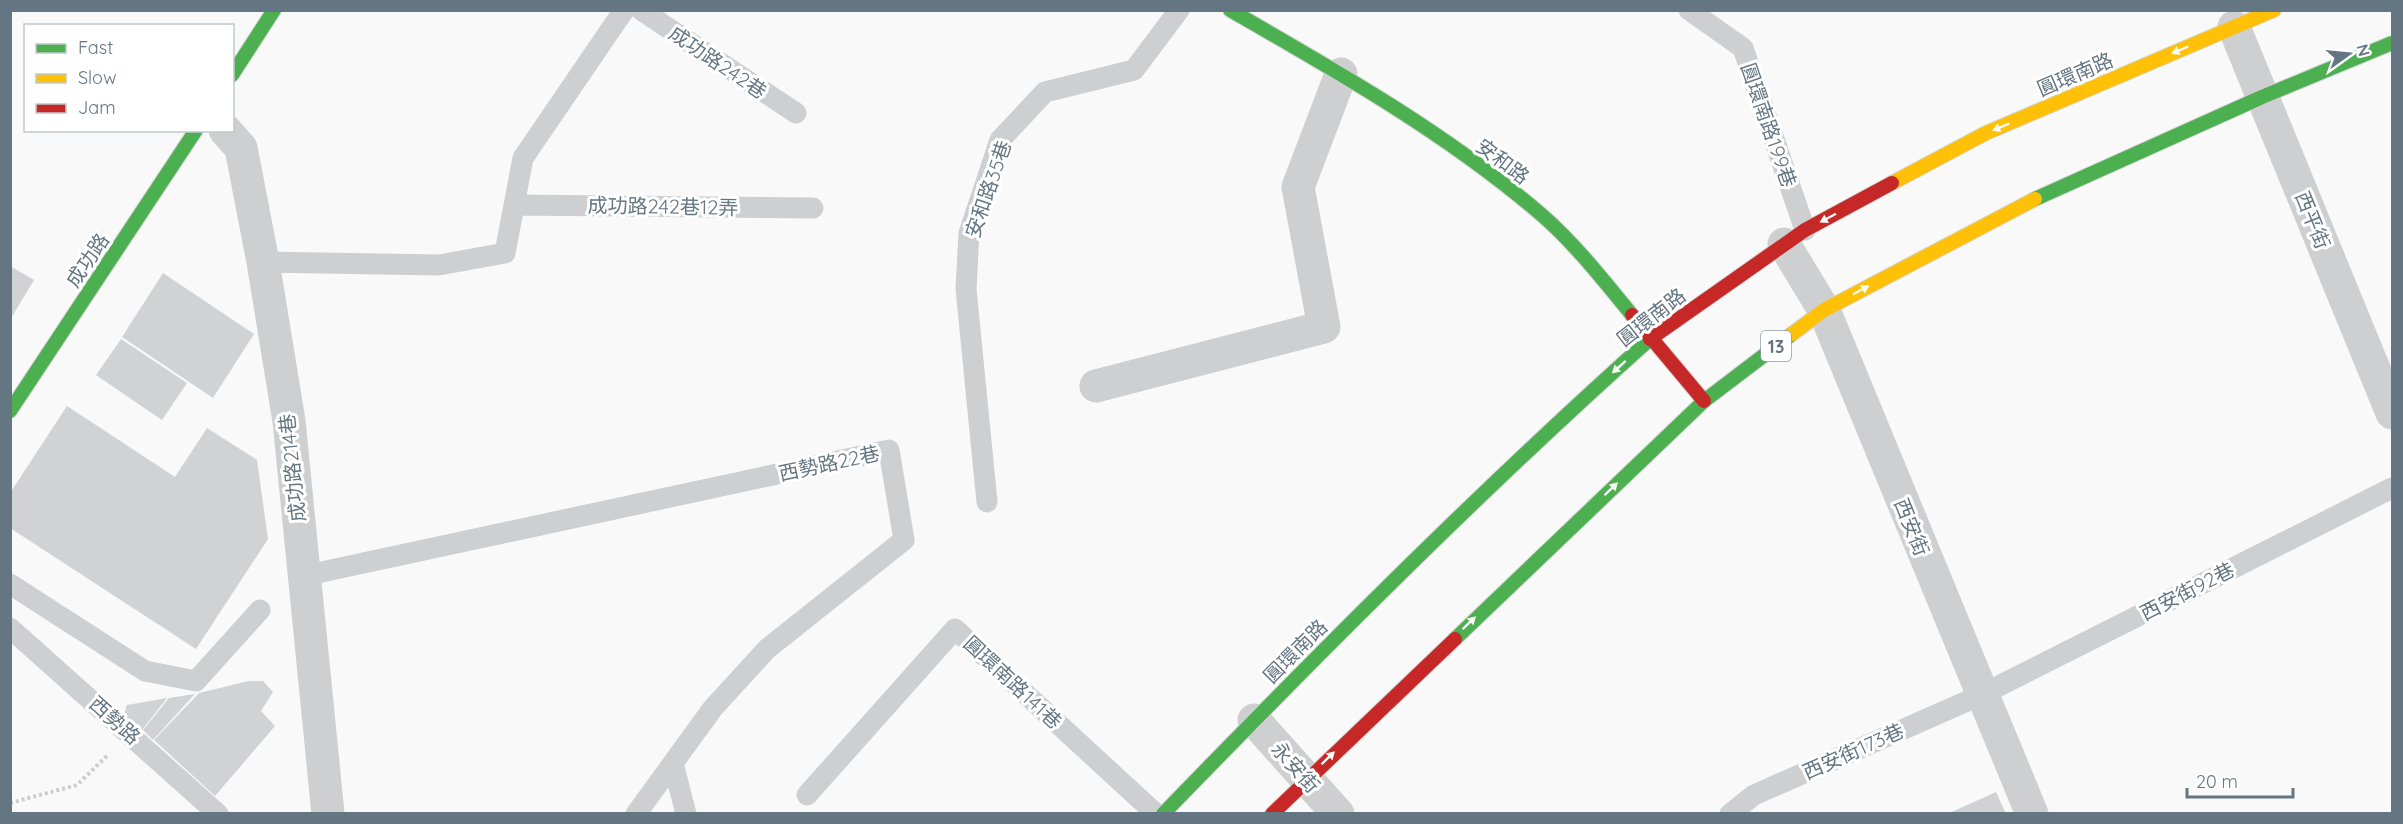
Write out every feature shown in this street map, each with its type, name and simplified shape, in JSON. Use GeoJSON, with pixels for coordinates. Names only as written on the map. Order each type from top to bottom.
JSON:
{"type":"FeatureCollection","features":[{"type":"Feature","properties":{"kind":"main road"},"geometry":{"type":"LineString","coordinates":[[234,72],[274,10]]}},
{"type":"Feature","properties":{"kind":"main road","name":"安和路"},"geometry":{"type":"LineString","coordinates":[[1230,10],[1341,74],[1433,132],[1544,217],[1601,277],[1704,401]]}},
{"type":"Feature","properties":{"kind":"main road","name":"圓環南路"},"geometry":{"type":"LineString","coordinates":[[1163,813],[1537,440],[1651,338],[1794,237],[1986,133],[2274,10]]}},
{"type":"Feature","properties":{"kind":"main road","name":"13"},"geometry":{"type":"LineString","coordinates":[[1272,813],[1704,401],[1824,310],[2016,207],[2262,97],[2392,43]]}},
{"type":"Feature","properties":{"kind":"main road","name":"成功路"},"geometry":{"type":"LineString","coordinates":[[10,411],[195,132]]}},
{"type":"Feature","properties":{"kind":"street","name":"西平街"},"geometry":{"type":"LineString","coordinates":[[2234,27],[2392,413]]}},
{"type":"Feature","properties":{"kind":"street"},"geometry":{"type":"LineString","coordinates":[[1096,386],[1324,327],[1299,187],[1341,74]]}},
{"type":"Feature","properties":{"kind":"street","name":"成功路214巷"},"geometry":{"type":"LineString","coordinates":[[227,132],[241,148],[263,262],[289,421],[328,813]]}},
{"type":"Feature","properties":{"kind":"street","name":"西安街"},"geometry":{"type":"LineString","coordinates":[[1794,237],[1981,695],[2032,813]]}},
{"type":"Feature","properties":{"kind":"street","name":"永安街"},"geometry":{"type":"LineString","coordinates":[[1254,720],[1338,813]]}},
{"type":"Feature","properties":{"kind":"lane"},"geometry":{"type":"LineString","coordinates":[[263,262],[439,265],[505,253],[523,158],[624,10]]}},
{"type":"Feature","properties":{"kind":"lane","name":"成功路242巷"},"geometry":{"type":"LineString","coordinates":[[641,10],[796,113]]}},
{"type":"Feature","properties":{"kind":"lane","name":"安和路35巷"},"geometry":{"type":"LineString","coordinates":[[987,502],[966,289],[969,233],[1000,140],[1045,92],[1134,70],[1179,10]]}},
{"type":"Feature","properties":{"kind":"lane","name":"圓環南路199巷"},"geometry":{"type":"LineString","coordinates":[[1689,10],[1743,48],[1794,237]]}},
{"type":"Feature","properties":{"kind":"lane","name":"成功路242巷12弄"},"geometry":{"type":"LineString","coordinates":[[514,205],[813,208]]}},
{"type":"Feature","properties":{"kind":"lane","name":"西勢路22巷"},"geometry":{"type":"LineString","coordinates":[[303,576],[889,450],[904,540],[767,649],[713,708],[636,813]]}},
{"type":"Feature","properties":{"kind":"lane","name":"西安街92巷"},"geometry":{"type":"LineString","coordinates":[[1981,695],[2392,488]]}},
{"type":"Feature","properties":{"kind":"lane"},"geometry":{"type":"LineString","coordinates":[[10,584],[146,671],[196,681],[260,610]]}},
{"type":"Feature","properties":{"kind":"lane","name":"西勢路"},"geometry":{"type":"LineString","coordinates":[[10,628],[218,813]]}},
{"type":"Feature","properties":{"kind":"lane","name":"圓環南路141巷"},"geometry":{"type":"LineString","coordinates":[[807,795],[955,629],[1156,813]]}},
{"type":"Feature","properties":{"kind":"lane","name":"西安街173巷"},"geometry":{"type":"LineString","coordinates":[[1730,813],[1754,795],[1981,695]]}},
{"type":"Feature","properties":{"kind":"lane"},"geometry":{"type":"LineString","coordinates":[[673,763],[686,813]]}},
{"type":"Feature","properties":{"kind":"path"},"geometry":{"type":"LineString","coordinates":[[10,803],[77,785],[130,734]]}},
{"type":"Feature","properties":{"kind":"building"},"geometry":{"type":"Polygon","coordinates":[[[10,266],[34,280],[10,320],[10,266]]]}},
{"type":"Feature","properties":{"kind":"building"},"geometry":{"type":"Polygon","coordinates":[[[163,273],[254,334],[213,398],[122,337],[163,273]]]}},
{"type":"Feature","properties":{"kind":"building"},"geometry":{"type":"Polygon","coordinates":[[[121,339],[187,383],[162,420],[96,375],[121,339]]]}},
{"type":"Feature","properties":{"kind":"building"},"geometry":{"type":"Polygon","coordinates":[[[67,406],[175,477],[207,428],[257,460],[268,539],[196,649],[10,528],[10,493],[67,406]]]}},
{"type":"Feature","properties":{"kind":"building"},"geometry":{"type":"Polygon","coordinates":[[[249,681],[263,681],[273,692],[261,711],[275,726],[215,796],[154,740],[199,693],[249,681]]]}},
{"type":"Feature","properties":{"kind":"building"},"geometry":{"type":"Polygon","coordinates":[[[195,694],[153,740],[143,730],[169,698],[195,694]]]}},
{"type":"Feature","properties":{"kind":"building"},"geometry":{"type":"Polygon","coordinates":[[[167,698],[142,730],[124,715],[127,705],[167,698]]]}},
{"type":"Feature","properties":{"kind":"building"},"geometry":{"type":"Polygon","coordinates":[[[1996,792],[2006,814],[1947,814],[1996,792]]]}},
{"type":"Feature","properties":{"kind":"traffic: fast"},"geometry":{"type":"LineString","coordinates":[[234,72],[274,10]]}},
{"type":"Feature","properties":{"kind":"traffic: fast"},"geometry":{"type":"LineString","coordinates":[[1230,10],[1431,131],[1507,186],[1567,239],[1632,315]]}},
{"type":"Feature","properties":{"kind":"traffic: fast"},"geometry":{"type":"LineString","coordinates":[[2035,199],[2262,97],[2392,43]]}},
{"type":"Feature","properties":{"kind":"traffic: fast"},"geometry":{"type":"LineString","coordinates":[[10,411],[195,132]]}},
{"type":"Feature","properties":{"kind":"traffic: fast"},"geometry":{"type":"LineString","coordinates":[[1455,639],[1704,401],[1792,334]]}},
{"type":"Feature","properties":{"kind":"traffic: fast"},"geometry":{"type":"LineString","coordinates":[[1163,814],[1402,572],[1650,339]]}},
{"type":"Feature","properties":{"kind":"traffic: slow"},"geometry":{"type":"LineString","coordinates":[[1892,183],[1986,133],[2274,10]]}},
{"type":"Feature","properties":{"kind":"traffic: slow"},"geometry":{"type":"LineString","coordinates":[[1792,334],[1824,310],[2035,199]]}},
{"type":"Feature","properties":{"kind":"traffic: jam"},"geometry":{"type":"LineString","coordinates":[[1650,339],[1805,230],[1892,183]]}},
{"type":"Feature","properties":{"kind":"traffic: jam"},"geometry":{"type":"LineString","coordinates":[[1632,315],[1704,401]]}},
{"type":"Feature","properties":{"kind":"traffic: jam"},"geometry":{"type":"LineString","coordinates":[[1272,814],[1455,639]]}}]}
